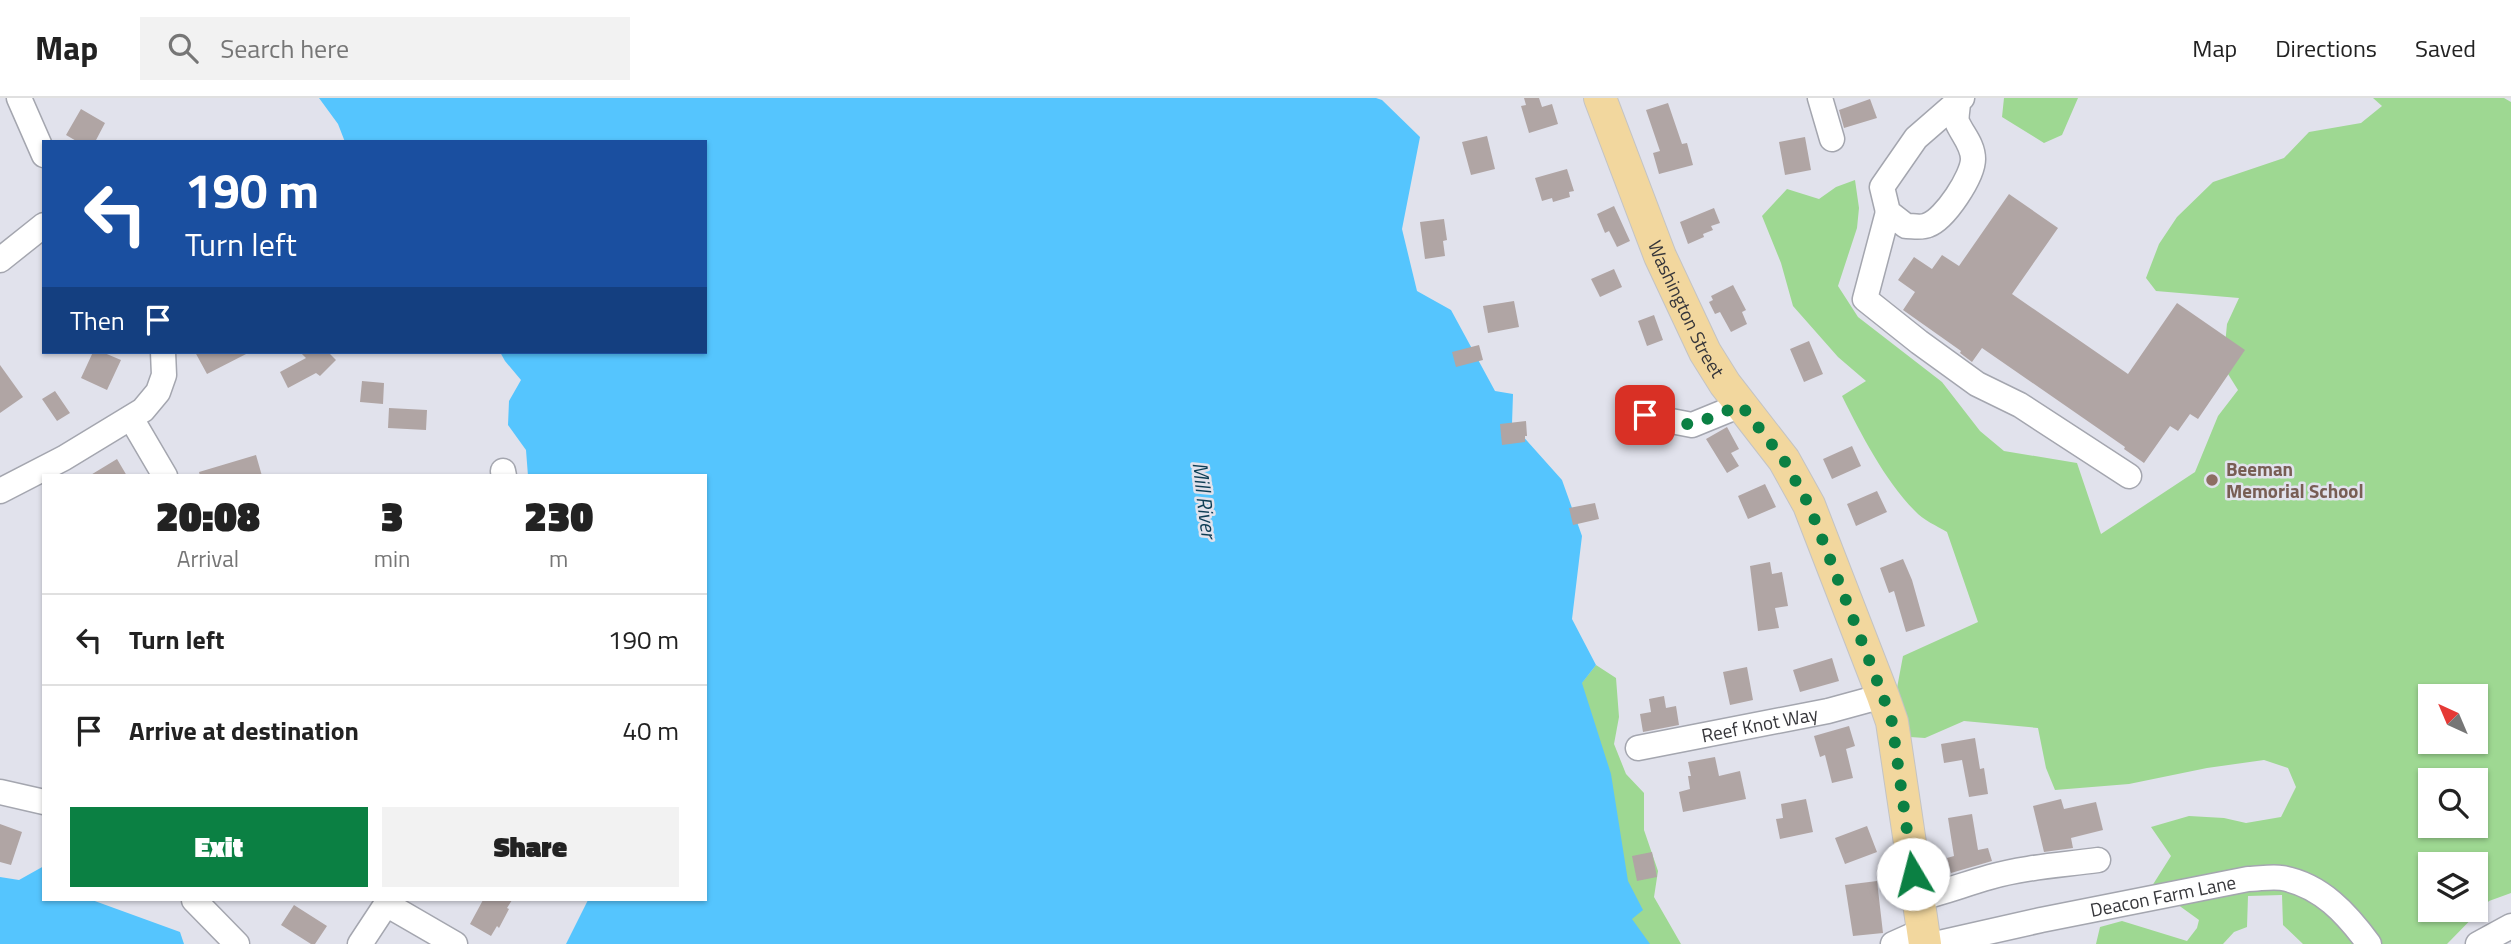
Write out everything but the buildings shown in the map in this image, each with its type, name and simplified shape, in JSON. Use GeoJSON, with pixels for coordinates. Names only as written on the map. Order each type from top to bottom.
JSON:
{"type":"FeatureCollection","features":[{"type":"Feature","properties":{"kind":"main road","name":"Washington Street"},"geometry":{"type":"LineString","coordinates":[[1600,98],[1660,256],[1705,352],[1741,405],[1784,460],[1809,505],[1892,722],[1916,899],[1927,940]]}},
{"type":"Feature","properties":{"kind":"street"},"geometry":{"type":"LineString","coordinates":[[19,98],[42,150]]}},
{"type":"Feature","properties":{"kind":"street"},"geometry":{"type":"LineString","coordinates":[[1820,98],[1832,139]]}},
{"type":"Feature","properties":{"kind":"street"},"geometry":{"type":"LineString","coordinates":[[1888,212],[1906,226],[1928,226],[1941,217],[1956,197],[1969,175],[1973,158],[1968,139],[1956,122],[1960,100]]}},
{"type":"Feature","properties":{"kind":"street"},"geometry":{"type":"LineString","coordinates":[[1960,100],[1916,138],[1893,167],[1882,187],[1888,212],[1865,299],[1977,384],[2020,405],[2129,476]]}},
{"type":"Feature","properties":{"kind":"street"},"geometry":{"type":"LineString","coordinates":[[0,260],[42,227]]}},
{"type":"Feature","properties":{"kind":"street"},"geometry":{"type":"LineString","coordinates":[[0,491],[64,458],[143,410],[158,392],[164,375],[163,354]]}},
{"type":"Feature","properties":{"kind":"street"},"geometry":{"type":"LineString","coordinates":[[1645,415],[1692,425],[1741,405]]}},
{"type":"Feature","properties":{"kind":"street"},"geometry":{"type":"LineString","coordinates":[[131,418],[164,474]]}},
{"type":"Feature","properties":{"kind":"street","name":"Reef Knot Way"},"geometry":{"type":"LineString","coordinates":[[1638,748],[1828,711],[1883,696]]}},
{"type":"Feature","properties":{"kind":"street"},"geometry":{"type":"LineString","coordinates":[[0,792],[42,802]]}},
{"type":"Feature","properties":{"kind":"street"},"geometry":{"type":"LineString","coordinates":[[1916,899],[1945,893],[2001,874],[2098,860]]}},
{"type":"Feature","properties":{"kind":"street","name":"Deacon Farm Lane"},"geometry":{"type":"LineString","coordinates":[[1893,944],[2041,920],[2248,879],[2280,878],[2319,893],[2339,907],[2369,944]]}},
{"type":"Feature","properties":{"kind":"street"},"geometry":{"type":"LineString","coordinates":[[195,901],[237,944]]}},
{"type":"Feature","properties":{"kind":"street"},"geometry":{"type":"LineString","coordinates":[[360,944],[387,902],[455,944]]}},
{"type":"Feature","properties":{"kind":"street"},"geometry":{"type":"LineString","coordinates":[[2478,944],[2511,926]]}},
{"type":"Feature","properties":{"kind":"green space"},"geometry":{"type":"Polygon","coordinates":[[[2004,98],[2078,98],[2062,135],[2044,143],[2002,117],[2004,98]]]}},
{"type":"Feature","properties":{"kind":"green space","name":"Beeman Memorial School"},"geometry":{"type":"Polygon","coordinates":[[[2373,98],[2504,98],[2511,102],[2511,893],[2488,902],[2488,852],[2418,852],[2418,922],[2468,922],[2447,944],[2303,944],[2283,925],[2282,895],[2248,896],[2247,927],[2234,932],[2223,944],[2096,944],[2100,927],[2122,921],[2187,941],[2197,928],[2199,920],[2152,886],[2171,856],[2151,827],[2189,816],[2224,818],[2246,823],[2281,817],[2296,787],[2288,768],[2264,760],[2207,768],[2129,784],[2055,790],[2046,768],[2038,728],[1964,721],[1925,738],[1910,737],[1897,688],[1903,656],[1978,622],[1947,532],[1926,520],[1904,499],[1874,456],[1842,396],[1866,381],[1838,357],[1793,306],[1781,263],[1762,216],[1787,189],[1819,199],[1836,187],[1855,180],[1859,208],[1857,228],[1838,286],[1858,317],[1942,382],[1980,431],[2004,451],[2077,463],[2101,534],[2195,472],[2218,416],[2238,390],[2223,366],[2227,324],[2239,298],[2156,291],[2146,278],[2159,244],[2177,217],[2213,182],[2284,158],[2309,132],[2361,123],[2382,106],[2373,98]]]}},
{"type":"Feature","properties":{"kind":"green space"},"geometry":{"type":"Polygon","coordinates":[[[1596,665],[1616,678],[1619,717],[1614,744],[1626,774],[1644,793],[1644,830],[1658,871],[1654,897],[1681,944],[1645,944],[1627,920],[1580,685],[1596,665]]]}},
{"type":"Feature","properties":{"kind":"water","name":"Mill River"},"geometry":{"type":"Polygon","coordinates":[[[319,98],[1382,100],[1420,137],[1402,229],[1417,291],[1451,310],[1495,391],[1513,394],[1512,424],[1562,480],[1582,536],[1572,619],[1596,665],[1582,683],[1611,774],[1628,881],[1643,910],[1632,919],[1650,944],[566,944],[588,901],[707,901],[707,474],[528,474],[526,450],[508,425],[509,401],[521,380],[501,354],[707,354],[707,140],[344,140],[338,124],[319,98]]]}},
{"type":"Feature","properties":{"kind":"water"},"geometry":{"type":"Polygon","coordinates":[[[42,867],[42,901],[95,901],[180,932],[184,944],[0,944],[0,877],[19,880],[42,867]]]}},
{"type":"Feature","properties":{"kind":"place","name":"Beeman Memorial School"},"geometry":{"type":"Point","coordinates":[2212,480]}},
{"type":"Feature","properties":{"kind":"route"},"geometry":{"type":"LineString","coordinates":[[1645,415],[1692,425],[1741,405],[1784,460],[1809,505],[1892,722],[1913,874]]}}]}
